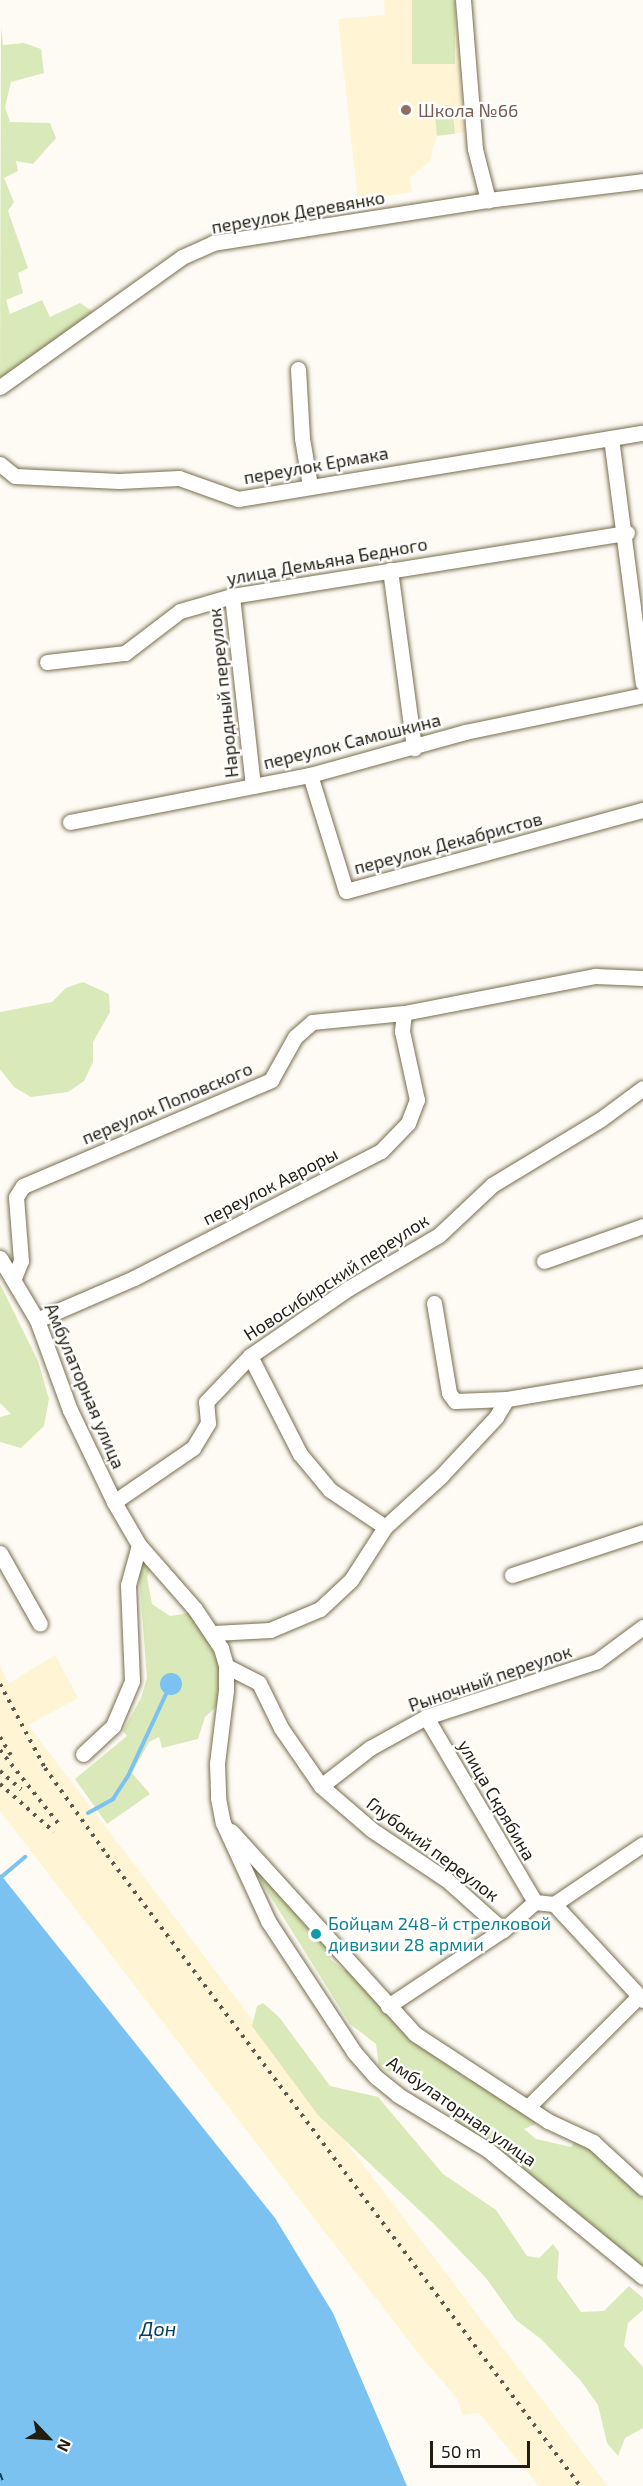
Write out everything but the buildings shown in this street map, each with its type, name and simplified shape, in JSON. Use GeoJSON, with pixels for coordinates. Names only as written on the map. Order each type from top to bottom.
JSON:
{"type":"FeatureCollection","features":[{"type":"Feature","properties":{"kind":"street"},"geometry":{"type":"LineString","coordinates":[[463,0],[476,148],[488,200]]}},
{"type":"Feature","properties":{"kind":"street","name":"переулок Деревянко"},"geometry":{"type":"LineString","coordinates":[[0,387],[182,257],[213,243],[488,200],[643,181]]}},
{"type":"Feature","properties":{"kind":"street"},"geometry":{"type":"LineString","coordinates":[[298,369],[302,438],[310,486]]}},
{"type":"Feature","properties":{"kind":"street","name":"переулок Ермака"},"geometry":{"type":"LineString","coordinates":[[0,464],[15,476],[119,482],[179,478],[238,499],[643,433]]}},
{"type":"Feature","properties":{"kind":"street"},"geometry":{"type":"LineString","coordinates":[[611,438],[627,533],[643,683]]}},
{"type":"Feature","properties":{"kind":"street","name":"улица Демьяна Бедного"},"geometry":{"type":"LineString","coordinates":[[47,662],[125,653],[180,611],[232,596],[627,533]]}},
{"type":"Feature","properties":{"kind":"street"},"geometry":{"type":"LineString","coordinates":[[390,570],[414,748]]}},
{"type":"Feature","properties":{"kind":"street","name":"Народный переулок"},"geometry":{"type":"LineString","coordinates":[[232,596],[253,786]]}},
{"type":"Feature","properties":{"kind":"street","name":"переулок Самошкина"},"geometry":{"type":"LineString","coordinates":[[70,822],[310,775],[465,732],[643,695]]}},
{"type":"Feature","properties":{"kind":"street","name":"переулок Декабристов"},"geometry":{"type":"LineString","coordinates":[[310,775],[346,891],[643,810]]}},
{"type":"Feature","properties":{"kind":"street","name":"переулок Поповского"},"geometry":{"type":"LineString","coordinates":[[14,1278],[21,1261],[16,1197],[23,1186],[272,1080],[295,1037],[312,1022],[404,1013],[595,976],[643,978]]}},
{"type":"Feature","properties":{"kind":"street","name":"переулок Авроры"},"geometry":{"type":"LineString","coordinates":[[37,1320],[134,1278],[381,1151],[408,1123],[417,1100],[402,1031],[404,1013]]}},
{"type":"Feature","properties":{"kind":"street","name":"Новосибирский переулок"},"geometry":{"type":"LineString","coordinates":[[114,1502],[193,1448],[208,1423],[206,1402],[250,1356],[349,1288],[439,1234],[492,1185],[601,1119],[643,1088]]}},
{"type":"Feature","properties":{"kind":"street"},"geometry":{"type":"LineString","coordinates":[[544,1261],[643,1226]]}},
{"type":"Feature","properties":{"kind":"street","name":"Амбулаторная улица"},"geometry":{"type":"LineString","coordinates":[[0,1258],[37,1320],[70,1410],[114,1502],[140,1545],[213,1634],[226,1666],[217,1763],[223,1822],[268,1921],[354,2052],[375,2077],[398,2095],[488,2150],[643,2277]]}},
{"type":"Feature","properties":{"kind":"street"},"geometry":{"type":"LineString","coordinates":[[434,1303],[448,1393],[455,1401],[507,1399],[643,1376]]}},
{"type":"Feature","properties":{"kind":"street"},"geometry":{"type":"LineString","coordinates":[[250,1356],[300,1454],[330,1490],[385,1527]]}},
{"type":"Feature","properties":{"kind":"street"},"geometry":{"type":"LineString","coordinates":[[213,1634],[270,1630],[320,1609],[351,1580],[385,1527],[441,1476],[507,1399]]}},
{"type":"Feature","properties":{"kind":"street"},"geometry":{"type":"LineString","coordinates":[[512,1575],[643,1532]]}},
{"type":"Feature","properties":{"kind":"street"},"geometry":{"type":"LineString","coordinates":[[83,1754],[113,1726],[132,1681],[128,1585],[140,1545]]}},
{"type":"Feature","properties":{"kind":"street"},"geometry":{"type":"LineString","coordinates":[[0,1553],[40,1624]]}},
{"type":"Feature","properties":{"kind":"street","name":"Рыночный переулок"},"geometry":{"type":"LineString","coordinates":[[321,1786],[370,1748],[426,1717],[597,1661],[643,1627]]}},
{"type":"Feature","properties":{"kind":"street","name":"Глубокий переулок"},"geometry":{"type":"LineString","coordinates":[[226,1666],[259,1683],[281,1728],[321,1786],[372,1830],[447,1880],[503,1930]]}},
{"type":"Feature","properties":{"kind":"street","name":"улица Скрябина"},"geometry":{"type":"LineString","coordinates":[[426,1717],[535,1902]]}},
{"type":"Feature","properties":{"kind":"street","name":"Амбулаторная улица"},"geometry":{"type":"LineString","coordinates":[[223,1822],[388,2006],[422,2040],[548,2121],[593,2142],[643,2188]]}},
{"type":"Feature","properties":{"kind":"street"},"geometry":{"type":"LineString","coordinates":[[554,1904],[592,1874],[643,1844]]}},
{"type":"Feature","properties":{"kind":"street"},"geometry":{"type":"LineString","coordinates":[[388,2006],[503,1930],[535,1902],[554,1904],[641,1998],[528,2107]]}},
{"type":"Feature","properties":{"kind":"shaded area","name":"Школа №66"},"geometry":{"type":"Polygon","coordinates":[[[384,0],[455,0],[465,132],[437,136],[429,162],[410,177],[412,192],[358,201],[338,19],[385,15],[384,0]]]}},
{"type":"Feature","properties":{"kind":"shaded area"},"geometry":{"type":"Polygon","coordinates":[[[55,1655],[78,1698],[28,1725],[608,2486],[539,2486],[479,2413],[462,2415],[457,2398],[422,2358],[0,1811],[0,1665],[8,1684],[55,1655]]]}},
{"type":"Feature","properties":{"kind":"green space"},"geometry":{"type":"Polygon","coordinates":[[[412,0],[455,0],[455,64],[412,64],[412,0]]]}},
{"type":"Feature","properties":{"kind":"green space"},"geometry":{"type":"Polygon","coordinates":[[[1,27],[3,45],[24,43],[41,49],[44,73],[11,82],[5,107],[10,122],[50,123],[56,138],[33,164],[16,161],[18,171],[4,178],[14,202],[8,211],[28,268],[18,273],[23,293],[6,300],[10,314],[42,300],[50,317],[80,303],[92,311],[93,317],[0,382],[1,27]]]}},
{"type":"Feature","properties":{"kind":"green space"},"geometry":{"type":"Polygon","coordinates":[[[452,105],[455,134],[437,136],[434,107],[452,105]]]}},
{"type":"Feature","properties":{"kind":"green space"},"geometry":{"type":"Polygon","coordinates":[[[83,982],[109,994],[110,1012],[93,1042],[93,1062],[84,1081],[68,1092],[31,1097],[14,1087],[0,1069],[0,1012],[52,1002],[66,988],[83,982]]]}},
{"type":"Feature","properties":{"kind":"green space"},"geometry":{"type":"Polygon","coordinates":[[[0,1284],[38,1361],[49,1399],[44,1426],[21,1448],[0,1442],[0,1417],[11,1414],[0,1403],[0,1284]]]}},
{"type":"Feature","properties":{"kind":"green space"},"geometry":{"type":"Polygon","coordinates":[[[144,1558],[152,1566],[147,1577],[152,1604],[170,1616],[189,1613],[208,1638],[219,1667],[218,1705],[205,1717],[198,1739],[162,1748],[159,1737],[149,1742],[132,1773],[150,1794],[107,1824],[75,1779],[127,1736],[123,1731],[141,1698],[147,1678],[139,1576],[144,1558]]]}},
{"type":"Feature","properties":{"kind":"green space"},"geometry":{"type":"Polygon","coordinates":[[[242,1851],[334,1951],[329,1958],[344,1971],[349,1967],[463,2069],[460,2074],[470,2080],[475,2076],[533,2113],[536,2124],[524,2129],[536,2139],[571,2147],[578,2138],[643,2191],[643,2270],[521,2167],[455,2122],[447,2105],[379,2066],[376,2044],[350,2024],[242,1851]]]}},
{"type":"Feature","properties":{"kind":"green space"},"geometry":{"type":"Polygon","coordinates":[[[263,2003],[279,2017],[330,2086],[378,2097],[443,2174],[496,2210],[527,2256],[539,2258],[553,2244],[559,2252],[557,2278],[581,2312],[604,2311],[629,2286],[643,2298],[643,2310],[628,2323],[624,2346],[643,2367],[643,2428],[625,2438],[618,2456],[607,2443],[598,2405],[581,2381],[541,2339],[516,2320],[486,2278],[434,2224],[318,2115],[252,2026],[257,2006],[263,2003]]]}},
{"type":"Feature","properties":{"kind":"water"},"geometry":{"type":"Polygon","coordinates":[[[171,1673],[179,1676],[182,1684],[179,1692],[171,1695],[163,1692],[160,1684],[163,1676],[171,1673]]]}},
{"type":"Feature","properties":{"kind":"water","name":"Дон"},"geometry":{"type":"Polygon","coordinates":[[[0,1874],[275,2218],[333,2313],[407,2486],[0,2486],[0,1874]]]}},
{"type":"Feature","properties":{"kind":"waterway"},"geometry":{"type":"LineString","coordinates":[[88,1813],[113,1799],[128,1776],[167,1692]]}},
{"type":"Feature","properties":{"kind":"waterway"},"geometry":{"type":"LineString","coordinates":[[0,1878],[25,1857]]}},
{"type":"Feature","properties":{"kind":"ferry route"},"geometry":{"type":"LineString","coordinates":[[0,2473],[5,2486]]}},
{"type":"Feature","properties":{"kind":"railway"},"geometry":{"type":"LineString","coordinates":[[0,1684],[45,1768],[107,1855],[580,2486]]}},
{"type":"Feature","properties":{"kind":"railway"},"geometry":{"type":"LineString","coordinates":[[0,1737],[11,1755]]}},
{"type":"Feature","properties":{"kind":"railway"},"geometry":{"type":"LineString","coordinates":[[0,1750],[61,1827]]}},
{"type":"Feature","properties":{"kind":"railway"},"geometry":{"type":"LineString","coordinates":[[0,1771],[21,1789]]}},
{"type":"Feature","properties":{"kind":"railway"},"geometry":{"type":"LineString","coordinates":[[0,1784],[54,1832]]}},
{"type":"Feature","properties":{"kind":"place","name":"Школа №66"},"geometry":{"type":"Point","coordinates":[406,110]}},
{"type":"Feature","properties":{"kind":"place","name":"Бойцам 248-й стрелковой дивизии 28 армии"},"geometry":{"type":"Point","coordinates":[316,1934]}}]}
